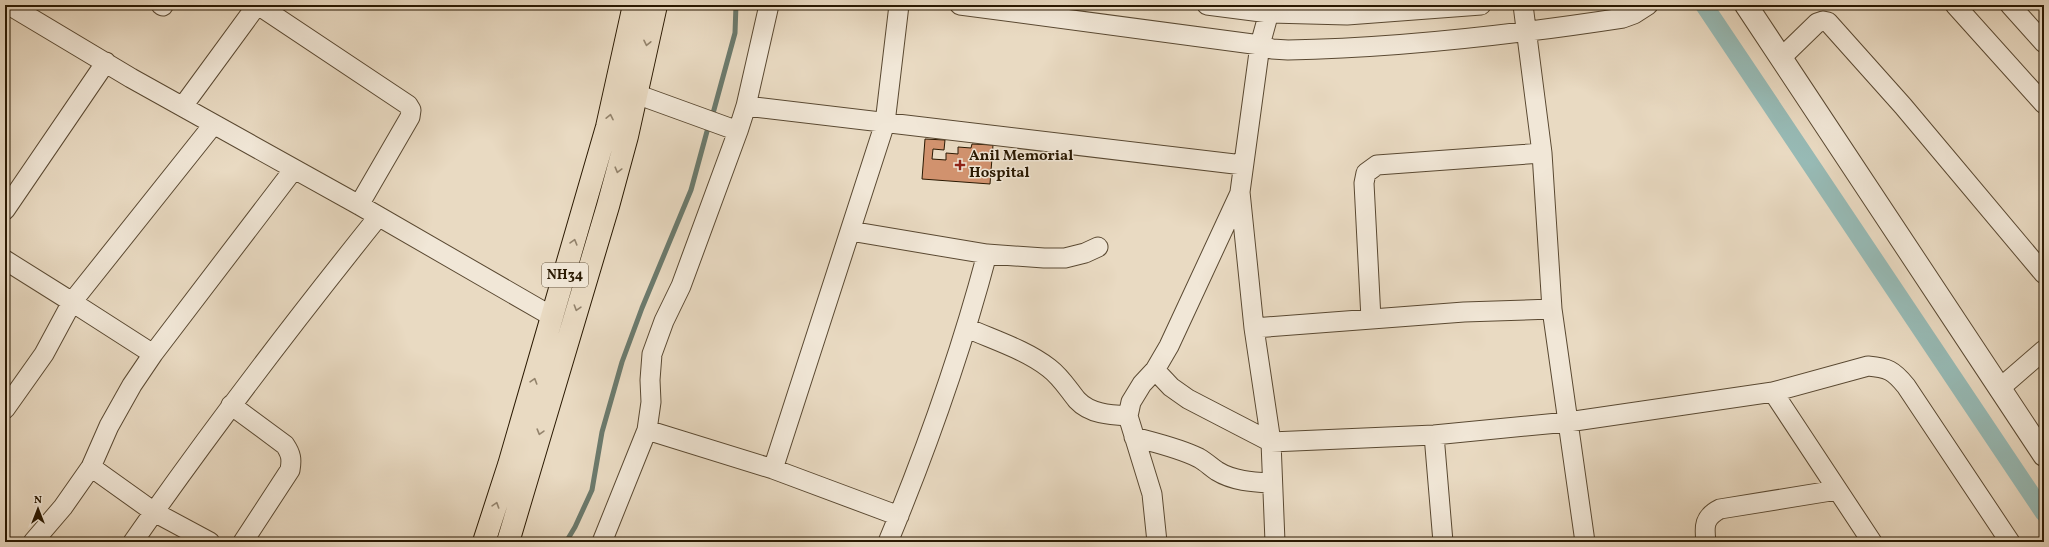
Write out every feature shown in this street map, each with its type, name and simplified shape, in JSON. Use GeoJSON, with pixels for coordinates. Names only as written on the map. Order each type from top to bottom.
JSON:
{"type":"FeatureCollection","features":[{"type":"Feature","properties":{"kind":"highway","name":"NH34"},"geometry":{"type":"LineString","coordinates":[[484,542],[553,317],[607,127],[634,5]]}},
{"type":"Feature","properties":{"kind":"highway","name":"NH34"},"geometry":{"type":"LineString","coordinates":[[508,542],[608,206],[627,136],[656,5]]}},
{"type":"Feature","properties":{"kind":"street"},"geometry":{"type":"LineString","coordinates":[[9,5],[213,124],[359,205],[553,317]]}},
{"type":"Feature","properties":{"kind":"street"},"geometry":{"type":"LineString","coordinates":[[183,106],[257,5],[408,104],[411,110],[410,117],[359,205]]}},
{"type":"Feature","properties":{"kind":"street"},"geometry":{"type":"LineString","coordinates":[[608,541],[647,430],[651,402],[650,380],[652,354],[664,321],[681,286],[738,131],[746,106],[769,5]]}},
{"type":"Feature","properties":{"kind":"street"},"geometry":{"type":"LineString","coordinates":[[773,469],[885,123],[899,5]]}},
{"type":"Feature","properties":{"kind":"street"},"geometry":{"type":"LineString","coordinates":[[960,5],[1288,50],[1403,46],[1526,33],[1623,18],[1634,14],[1648,5]]}},
{"type":"Feature","properties":{"kind":"street"},"geometry":{"type":"LineString","coordinates":[[1207,5],[1346,15],[1481,5]]}},
{"type":"Feature","properties":{"kind":"street"},"geometry":{"type":"LineString","coordinates":[[1523,5],[1542,153],[1552,309],[1585,542]]}},
{"type":"Feature","properties":{"kind":"street"},"geometry":{"type":"LineString","coordinates":[[1746,5],[2044,455]]}},
{"type":"Feature","properties":{"kind":"street"},"geometry":{"type":"LineString","coordinates":[[1955,5],[2044,104]]}},
{"type":"Feature","properties":{"kind":"street"},"geometry":{"type":"LineString","coordinates":[[2010,5],[2044,43]]}},
{"type":"Feature","properties":{"kind":"street"},"geometry":{"type":"LineString","coordinates":[[1270,9],[1260,45],[1240,192],[1254,328],[1271,442],[1271,483],[1275,542]]}},
{"type":"Feature","properties":{"kind":"street"},"geometry":{"type":"LineString","coordinates":[[1781,58],[1817,23],[1823,21],[1828,22],[1903,106],[2044,274]]}},
{"type":"Feature","properties":{"kind":"street"},"geometry":{"type":"LineString","coordinates":[[5,210],[106,62]]}},
{"type":"Feature","properties":{"kind":"street"},"geometry":{"type":"LineString","coordinates":[[636,94],[738,131]]}},
{"type":"Feature","properties":{"kind":"street"},"geometry":{"type":"LineString","coordinates":[[746,106],[1243,165]]}},
{"type":"Feature","properties":{"kind":"street"},"geometry":{"type":"LineString","coordinates":[[5,410],[44,354],[72,302],[213,124]]}},
{"type":"Feature","properties":{"kind":"street"},"geometry":{"type":"LineString","coordinates":[[1371,319],[1364,183],[1366,173],[1377,165],[1542,153]]}},
{"type":"Feature","properties":{"kind":"street"},"geometry":{"type":"LineString","coordinates":[[33,542],[63,507],[91,467],[109,426],[132,385],[153,354],[294,169]]}},
{"type":"Feature","properties":{"kind":"street"},"geometry":{"type":"LineString","coordinates":[[1158,542],[1152,494],[1128,416],[1131,402],[1142,384],[1155,370],[1169,346],[1240,192]]}},
{"type":"Feature","properties":{"kind":"street"},"geometry":{"type":"LineString","coordinates":[[133,542],[288,328],[378,217]]}},
{"type":"Feature","properties":{"kind":"street"},"geometry":{"type":"LineString","coordinates":[[850,230],[988,254],[1044,258],[1065,258],[1085,253],[1098,247]]}},
{"type":"Feature","properties":{"kind":"street"},"geometry":{"type":"LineString","coordinates":[[889,542],[933,427],[967,328],[988,254]]}},
{"type":"Feature","properties":{"kind":"street"},"geometry":{"type":"LineString","coordinates":[[5,260],[153,354]]}},
{"type":"Feature","properties":{"kind":"street"},"geometry":{"type":"LineString","coordinates":[[1254,328],[1464,312],[1552,309]]}},
{"type":"Feature","properties":{"kind":"street"},"geometry":{"type":"LineString","coordinates":[[967,328],[1028,355],[1049,368],[1066,384],[1078,401],[1093,411],[1111,416],[1128,416]]}},
{"type":"Feature","properties":{"kind":"street"},"geometry":{"type":"LineString","coordinates":[[1999,389],[2044,350]]}},
{"type":"Feature","properties":{"kind":"street"},"geometry":{"type":"LineString","coordinates":[[1155,370],[1171,387],[1188,399],[1271,442],[1434,435],[1568,422],[1773,392],[1868,366],[1884,368],[1896,373],[1946,444],[2010,542]]}},
{"type":"Feature","properties":{"kind":"street"},"geometry":{"type":"LineString","coordinates":[[1773,392],[1872,542]]}},
{"type":"Feature","properties":{"kind":"street"},"geometry":{"type":"LineString","coordinates":[[231,405],[285,445],[292,461],[290,470],[243,542]]}},
{"type":"Feature","properties":{"kind":"street"},"geometry":{"type":"LineString","coordinates":[[647,430],[773,469],[899,516]]}},
{"type":"Feature","properties":{"kind":"street"},"geometry":{"type":"LineString","coordinates":[[1434,435],[1443,542]]}},
{"type":"Feature","properties":{"kind":"street"},"geometry":{"type":"LineString","coordinates":[[1134,437],[1189,454],[1228,476],[1247,482],[1271,483]]}},
{"type":"Feature","properties":{"kind":"street"},"geometry":{"type":"LineString","coordinates":[[91,467],[154,512],[210,542]]}},
{"type":"Feature","properties":{"kind":"street"},"geometry":{"type":"LineString","coordinates":[[1706,542],[1706,522],[1711,513],[1720,509],[1837,490]]}},
{"type":"Feature","properties":{"kind":"building"},"geometry":{"type":"Polygon","coordinates":[[[925,139],[945,140],[944,150],[933,149],[932,159],[946,160],[946,153],[958,154],[958,147],[971,148],[972,144],[993,145],[990,184],[922,179],[925,139]]]}},
{"type":"Feature","properties":{"kind":"waterway"},"geometry":{"type":"LineString","coordinates":[[712,117],[735,33],[736,5]]}},
{"type":"Feature","properties":{"kind":"waterway"},"geometry":{"type":"LineString","coordinates":[[1704,5],[2044,513]]}},
{"type":"Feature","properties":{"kind":"waterway"},"geometry":{"type":"LineString","coordinates":[[566,542],[575,527],[592,490],[602,432],[622,362],[642,308],[691,190],[709,124]]}},
{"type":"Feature","properties":{"kind":"place","name":"Anil Memorial Hospital"},"geometry":{"type":"Point","coordinates":[960,165]}}]}
